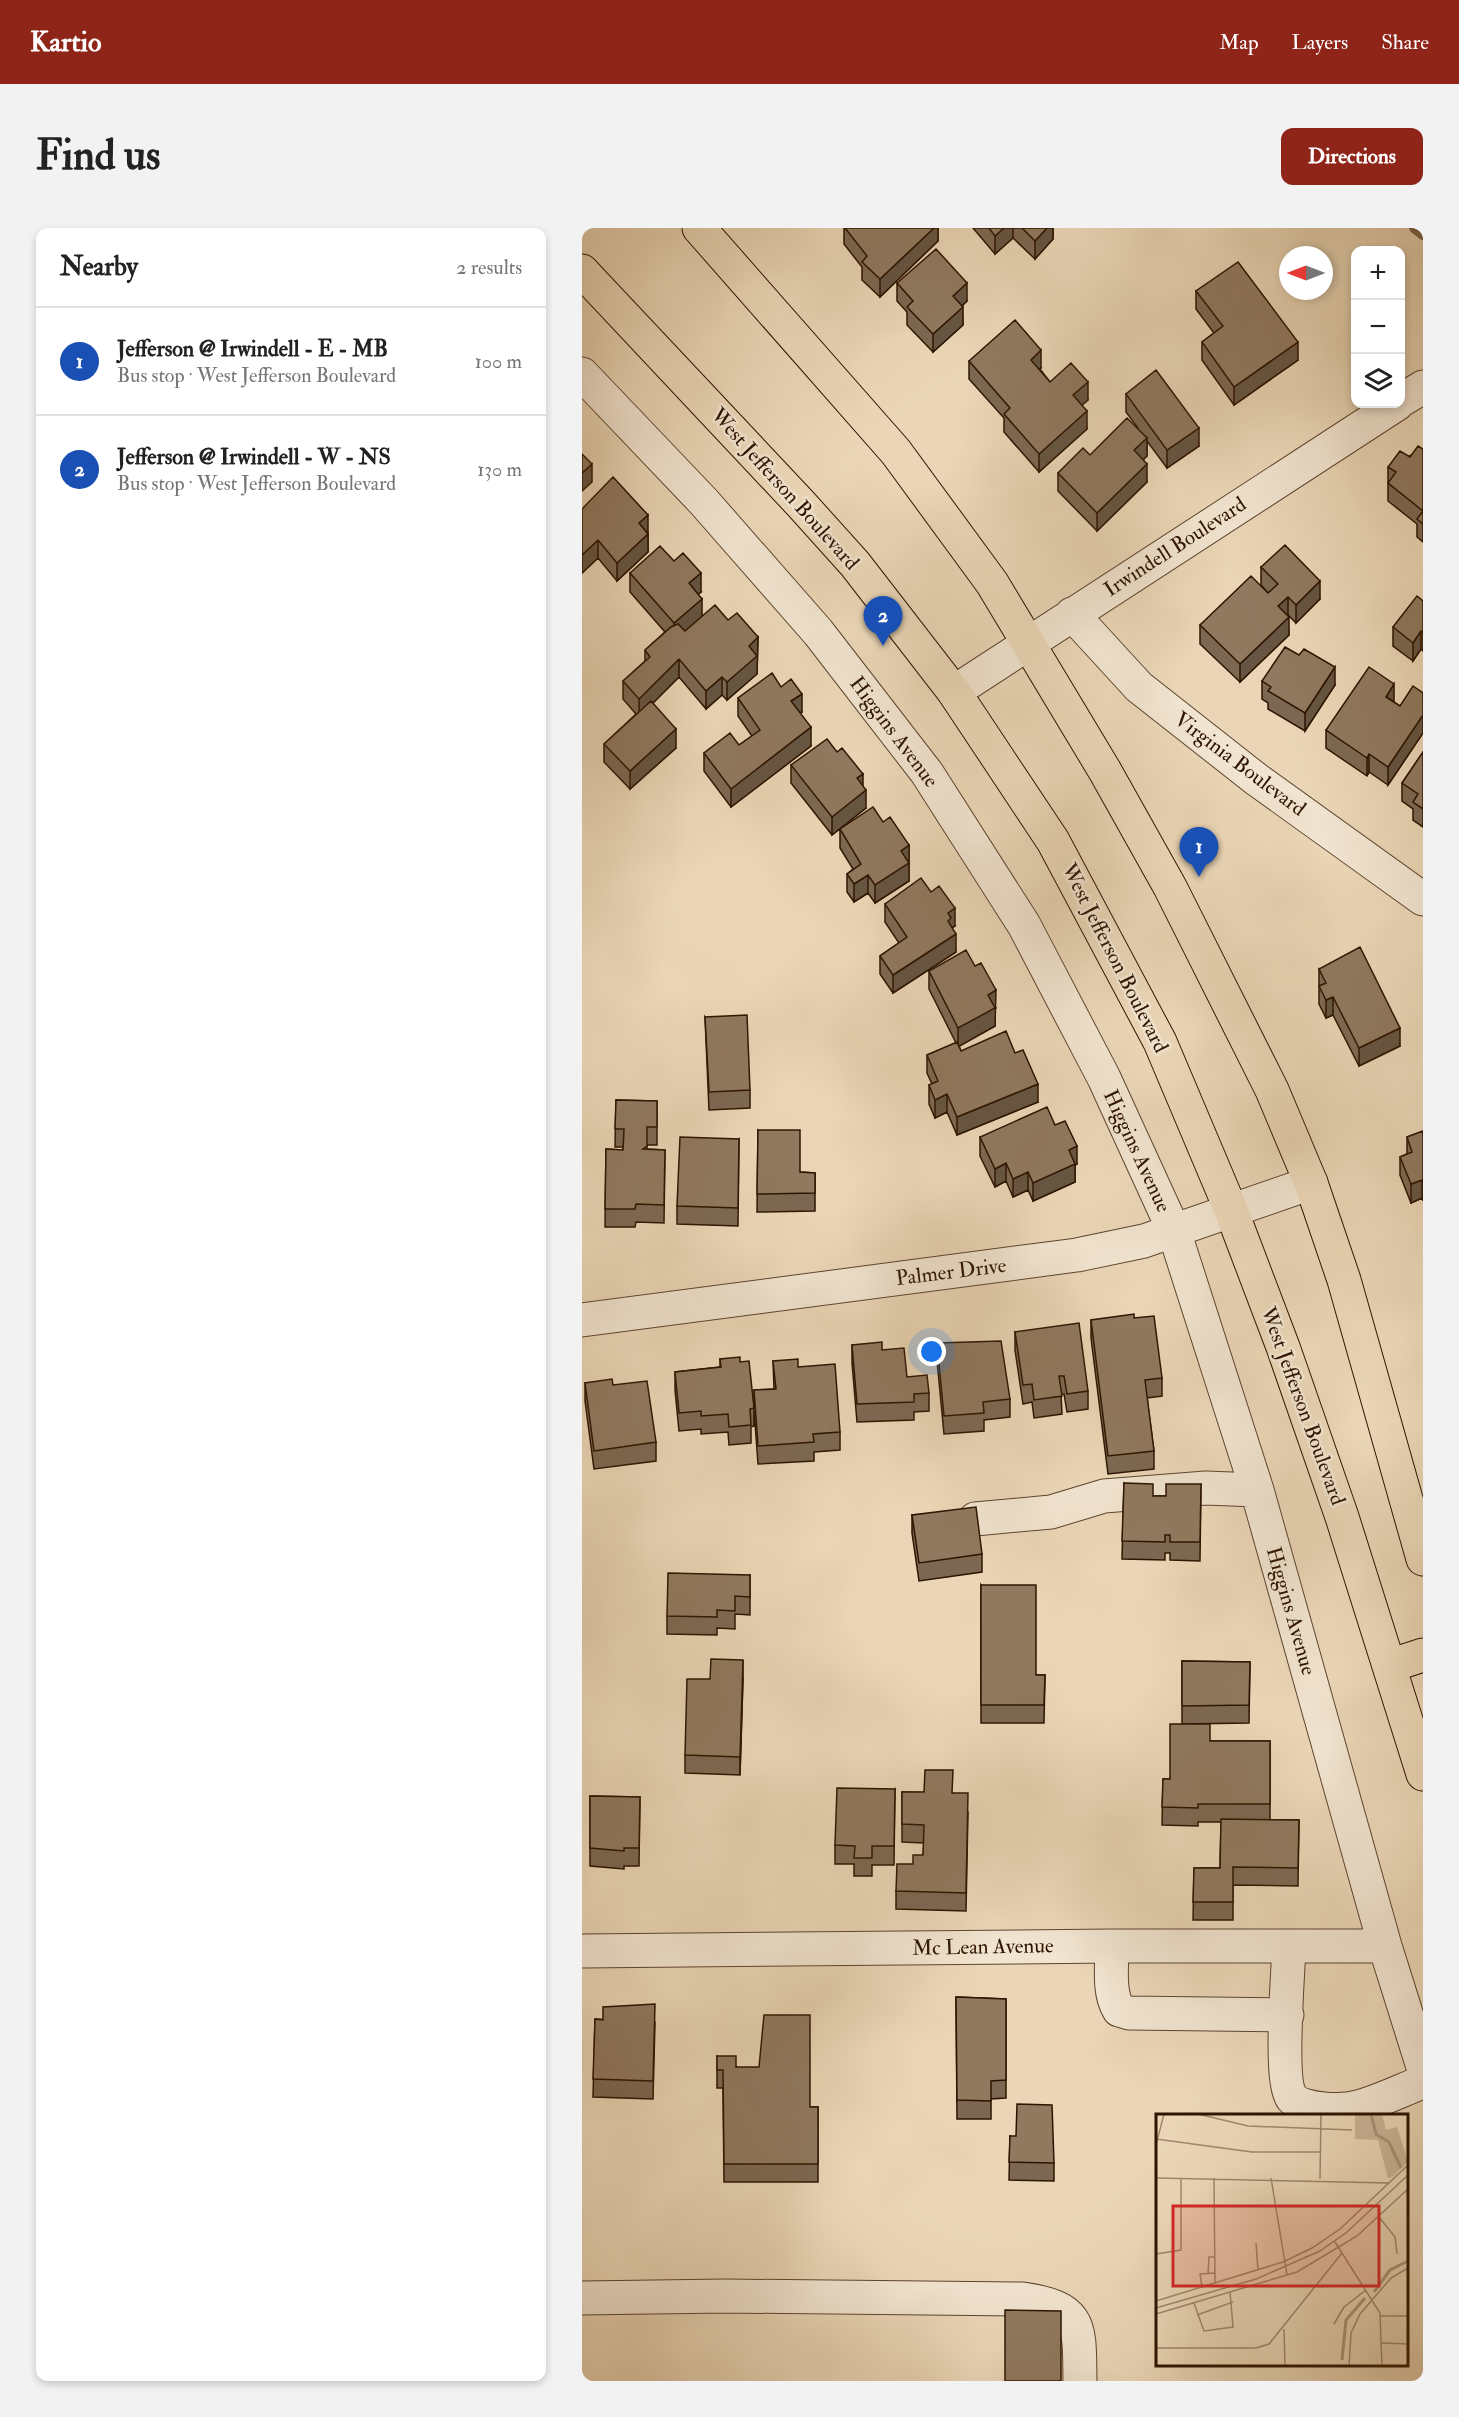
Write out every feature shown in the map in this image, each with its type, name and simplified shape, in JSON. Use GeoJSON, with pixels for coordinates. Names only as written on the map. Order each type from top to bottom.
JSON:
{"type":"FeatureCollection","features":[{"type":"Feature","properties":{"kind":"main road"},"geometry":{"type":"LineString","coordinates":[[700,228],[896,452],[992,583],[1106,771],[1170,887],[1272,1090],[1311,1183],[1344,1280],[1423,1560]]}},
{"type":"Feature","properties":{"kind":"main road","name":"West Jefferson Boulevard"},"geometry":{"type":"LineString","coordinates":[[582,271],[855,564],[954,692],[1059,851],[1160,1042],[1231,1210],[1283,1347],[1342,1517],[1423,1774]]}},
{"type":"Feature","properties":{"kind":"main road"},"geometry":{"type":"LineString","coordinates":[[1389,1666],[1423,1655]]}},
{"type":"Feature","properties":{"kind":"street","name":"Higgins Avenue"},"geometry":{"type":"LineString","coordinates":[[582,374],[704,502],[818,632],[927,773],[1024,925],[1104,1078],[1174,1231],[1257,1490],[1385,1946],[1423,2067]]}},
{"type":"Feature","properties":{"kind":"street","name":"Irwindell Boulevard"},"geometry":{"type":"LineString","coordinates":[[1405,398],[1423,387]]}},
{"type":"Feature","properties":{"kind":"street","name":"Irwindell Boulevard"},"geometry":{"type":"LineString","coordinates":[[954,692],[1390,408]]}},
{"type":"Feature","properties":{"kind":"street","name":"Virginia Boulevard"},"geometry":{"type":"LineString","coordinates":[[1072,614],[1139,687],[1256,779],[1423,899]]}},
{"type":"Feature","properties":{"kind":"street","name":"Palmer Drive"},"geometry":{"type":"LineString","coordinates":[[582,1320],[1077,1255],[1144,1241],[1311,1183]]}},
{"type":"Feature","properties":{"kind":"street"},"geometry":{"type":"LineString","coordinates":[[975,1519],[1051,1512],[1104,1496],[1206,1488],[1257,1490]]}},
{"type":"Feature","properties":{"kind":"street"},"geometry":{"type":"LineString","coordinates":[[1113,1946],[1112,1988],[1119,2010],[1130,2013],[1287,2014]]}},
{"type":"Feature","properties":{"kind":"street","name":"Mc Lean Avenue"},"geometry":{"type":"LineString","coordinates":[[582,1951],[1385,1946]]}},
{"type":"Feature","properties":{"kind":"street"},"geometry":{"type":"LineString","coordinates":[[1289,1947],[1287,2086],[1293,2099],[1308,2107],[1357,2107],[1423,2082]]}},
{"type":"Feature","properties":{"kind":"street"},"geometry":{"type":"LineString","coordinates":[[582,2298],[726,2296],[1023,2299],[1045,2302],[1064,2310],[1076,2323],[1080,2341],[1080,2381]]}},
{"type":"Feature","properties":{"kind":"building"},"geometry":{"type":"Polygon","coordinates":[[[845,228],[934,228],[880,279],[862,262],[867,256],[845,228]]]}},
{"type":"Feature","properties":{"kind":"building"},"geometry":{"type":"Polygon","coordinates":[[[989,228],[1004,228],[995,236],[989,228]]]}},
{"type":"Feature","properties":{"kind":"building"},"geometry":{"type":"Polygon","coordinates":[[[1022,228],[1047,228],[1035,241],[1022,228]]]}},
{"type":"Feature","properties":{"kind":"building"},"geometry":{"type":"Polygon","coordinates":[[[936,249],[967,283],[953,296],[963,307],[933,334],[907,307],[913,301],[897,283],[936,249]]]}},
{"type":"Feature","properties":{"kind":"building"},"geometry":{"type":"Polygon","coordinates":[[[1238,262],[1298,342],[1234,387],[1202,342],[1223,326],[1196,291],[1238,262]]]}},
{"type":"Feature","properties":{"kind":"building"},"geometry":{"type":"Polygon","coordinates":[[[1015,320],[1041,350],[1031,360],[1050,382],[1071,363],[1088,382],[1073,395],[1087,411],[1039,454],[1004,414],[1010,408],[969,361],[1015,320]]]}},
{"type":"Feature","properties":{"kind":"building"},"geometry":{"type":"Polygon","coordinates":[[[1156,370],[1199,428],[1167,450],[1126,394],[1156,370]]]}},
{"type":"Feature","properties":{"kind":"building"},"geometry":{"type":"Polygon","coordinates":[[[1127,418],[1147,438],[1134,450],[1147,464],[1097,513],[1058,473],[1083,448],[1090,455],[1127,418]]]}},
{"type":"Feature","properties":{"kind":"building"},"geometry":{"type":"Polygon","coordinates":[[[1418,446],[1423,449],[1423,511],[1388,483],[1396,472],[1388,467],[1400,451],[1410,457],[1418,446]]]}},
{"type":"Feature","properties":{"kind":"building"},"geometry":{"type":"Polygon","coordinates":[[[582,454],[592,464],[582,473],[582,454]]]}},
{"type":"Feature","properties":{"kind":"building"},"geometry":{"type":"Polygon","coordinates":[[[613,477],[648,515],[639,523],[648,534],[617,563],[598,540],[582,555],[582,509],[613,477]]]}},
{"type":"Feature","properties":{"kind":"building"},"geometry":{"type":"Polygon","coordinates":[[[1423,511],[1423,524],[1417,519],[1423,511]]]}},
{"type":"Feature","properties":{"kind":"building"},"geometry":{"type":"Polygon","coordinates":[[[1285,545],[1320,581],[1296,605],[1288,597],[1278,606],[1289,617],[1240,664],[1200,625],[1251,576],[1268,593],[1278,584],[1261,567],[1285,545]]]}},
{"type":"Feature","properties":{"kind":"building"},"geometry":{"type":"Polygon","coordinates":[[[660,546],[674,561],[683,553],[701,573],[689,583],[702,599],[674,623],[630,573],[660,546]]]}},
{"type":"Feature","properties":{"kind":"building"},"geometry":{"type":"Polygon","coordinates":[[[1417,596],[1423,601],[1423,633],[1421,631],[1413,643],[1393,627],[1417,596]]]}},
{"type":"Feature","properties":{"kind":"building"},"geometry":{"type":"Polygon","coordinates":[[[715,605],[728,620],[737,613],[758,637],[749,646],[757,656],[727,682],[722,677],[706,691],[679,659],[639,699],[623,681],[650,657],[645,650],[671,627],[678,624],[685,631],[715,605]]]}},
{"type":"Feature","properties":{"kind":"building"},"geometry":{"type":"Polygon","coordinates":[[[1285,647],[1299,655],[1304,649],[1335,667],[1305,713],[1268,691],[1271,687],[1262,681],[1285,647]]]}},
{"type":"Feature","properties":{"kind":"building"},"geometry":{"type":"Polygon","coordinates":[[[1369,667],[1394,684],[1386,697],[1400,706],[1413,686],[1423,693],[1423,715],[1388,767],[1369,754],[1367,758],[1326,730],[1369,667]]]}},
{"type":"Feature","properties":{"kind":"building"},"geometry":{"type":"Polygon","coordinates":[[[772,673],[781,687],[791,679],[802,694],[791,701],[811,727],[731,789],[704,753],[730,733],[739,745],[760,730],[738,698],[772,673]]]}},
{"type":"Feature","properties":{"kind":"building"},"geometry":{"type":"Polygon","coordinates":[[[651,701],[676,729],[630,771],[604,744],[651,701]]]}},
{"type":"Feature","properties":{"kind":"building"},"geometry":{"type":"Polygon","coordinates":[[[827,739],[837,752],[842,748],[863,774],[857,778],[866,790],[832,817],[791,765],[827,739]]]}},
{"type":"Feature","properties":{"kind":"building"},"geometry":{"type":"Polygon","coordinates":[[[1423,752],[1423,809],[1413,802],[1418,794],[1402,783],[1423,752]]]}},
{"type":"Feature","properties":{"kind":"building"},"geometry":{"type":"Polygon","coordinates":[[[873,807],[883,822],[890,817],[909,845],[901,851],[909,863],[875,885],[868,875],[854,884],[847,874],[861,864],[840,829],[873,807]]]}},
{"type":"Feature","properties":{"kind":"building"},"geometry":{"type":"Polygon","coordinates":[[[921,878],[931,892],[939,886],[955,908],[948,913],[951,918],[948,921],[956,934],[893,975],[880,956],[907,937],[885,904],[921,878]]]}},
{"type":"Feature","properties":{"kind":"building"},"geometry":{"type":"Polygon","coordinates":[[[1360,947],[1400,1028],[1359,1048],[1333,997],[1326,1000],[1319,986],[1326,983],[1319,969],[1360,947]]]}},
{"type":"Feature","properties":{"kind":"building"},"geometry":{"type":"Polygon","coordinates":[[[966,950],[975,966],[981,963],[996,990],[988,995],[995,1008],[958,1028],[929,971],[966,950]]]}},
{"type":"Feature","properties":{"kind":"building"},"geometry":{"type":"Polygon","coordinates":[[[747,1015],[750,1090],[709,1092],[705,1017],[747,1015]]]}},
{"type":"Feature","properties":{"kind":"building"},"geometry":{"type":"Polygon","coordinates":[[[1006,1031],[1015,1053],[1023,1050],[1038,1084],[957,1117],[947,1094],[935,1100],[929,1085],[938,1081],[927,1055],[957,1042],[961,1051],[1006,1031]]]}},
{"type":"Feature","properties":{"kind":"building"},"geometry":{"type":"Polygon","coordinates":[[[616,1100],[657,1101],[657,1127],[647,1127],[647,1146],[643,1149],[665,1150],[664,1205],[636,1204],[635,1209],[605,1209],[606,1149],[623,1150],[624,1129],[615,1129],[616,1100]]]}},
{"type":"Feature","properties":{"kind":"building"},"geometry":{"type":"Polygon","coordinates":[[[1047,1107],[1055,1125],[1065,1121],[1077,1146],[1069,1150],[1075,1164],[1033,1183],[1028,1172],[1013,1179],[1006,1163],[995,1169],[980,1137],[1047,1107]]]}},
{"type":"Feature","properties":{"kind":"building"},"geometry":{"type":"Polygon","coordinates":[[[758,1130],[800,1130],[800,1172],[815,1173],[815,1193],[757,1194],[758,1130]]]}},
{"type":"Feature","properties":{"kind":"building"},"geometry":{"type":"Polygon","coordinates":[[[1423,1131],[1423,1183],[1422,1180],[1411,1184],[1400,1157],[1412,1152],[1407,1137],[1423,1131]]]}},
{"type":"Feature","properties":{"kind":"building"},"geometry":{"type":"Polygon","coordinates":[[[680,1137],[739,1139],[738,1208],[677,1206],[680,1137]]]}},
{"type":"Feature","properties":{"kind":"building"},"geometry":{"type":"Polygon","coordinates":[[[1134,1314],[1134,1318],[1154,1316],[1162,1378],[1145,1380],[1154,1451],[1108,1456],[1091,1320],[1134,1314]]]}},
{"type":"Feature","properties":{"kind":"building"},"geometry":{"type":"Polygon","coordinates":[[[1079,1323],[1088,1391],[1067,1394],[1064,1376],[1059,1376],[1062,1396],[1034,1400],[1032,1384],[1023,1385],[1015,1332],[1079,1323]]]}},
{"type":"Feature","properties":{"kind":"building"},"geometry":{"type":"Polygon","coordinates":[[[1001,1341],[1010,1399],[983,1402],[984,1413],[944,1416],[937,1343],[1001,1341]]]}},
{"type":"Feature","properties":{"kind":"building"},"geometry":{"type":"Polygon","coordinates":[[[882,1342],[882,1350],[904,1348],[907,1377],[927,1375],[929,1393],[914,1394],[914,1402],[857,1404],[852,1345],[882,1342]]]}},
{"type":"Feature","properties":{"kind":"building"},"geometry":{"type":"Polygon","coordinates":[[[740,1357],[740,1362],[749,1361],[754,1408],[750,1409],[751,1425],[729,1427],[728,1414],[701,1416],[701,1411],[679,1413],[675,1372],[721,1367],[720,1359],[740,1357]]]}},
{"type":"Feature","properties":{"kind":"building"},"geometry":{"type":"Polygon","coordinates":[[[798,1359],[798,1367],[835,1364],[840,1432],[813,1434],[814,1442],[758,1446],[754,1390],[776,1389],[773,1361],[798,1359]]]}},
{"type":"Feature","properties":{"kind":"building"},"geometry":{"type":"Polygon","coordinates":[[[612,1379],[613,1385],[647,1381],[656,1442],[594,1451],[585,1383],[612,1379]]]}},
{"type":"Feature","properties":{"kind":"building"},"geometry":{"type":"Polygon","coordinates":[[[1124,1483],[1153,1484],[1153,1496],[1166,1496],[1166,1484],[1201,1484],[1200,1542],[1170,1542],[1170,1535],[1165,1535],[1165,1542],[1122,1541],[1124,1483]]]}},
{"type":"Feature","properties":{"kind":"building"},"geometry":{"type":"Polygon","coordinates":[[[976,1507],[982,1554],[919,1563],[912,1515],[976,1507]]]}},
{"type":"Feature","properties":{"kind":"building"},"geometry":{"type":"Polygon","coordinates":[[[668,1573],[750,1575],[750,1597],[735,1596],[735,1611],[717,1610],[717,1617],[667,1616],[668,1573]]]}},
{"type":"Feature","properties":{"kind":"building"},"geometry":{"type":"Polygon","coordinates":[[[981,1585],[1036,1585],[1036,1675],[1045,1675],[1044,1705],[981,1705],[981,1585]]]}},
{"type":"Feature","properties":{"kind":"building"},"geometry":{"type":"Polygon","coordinates":[[[711,1659],[743,1660],[740,1757],[685,1755],[687,1679],[710,1679],[711,1659]]]}},
{"type":"Feature","properties":{"kind":"building"},"geometry":{"type":"Polygon","coordinates":[[[1182,1661],[1250,1662],[1249,1705],[1182,1706],[1182,1661]]]}},
{"type":"Feature","properties":{"kind":"building"},"geometry":{"type":"Polygon","coordinates":[[[1170,1724],[1210,1724],[1210,1741],[1270,1741],[1270,1804],[1198,1804],[1198,1808],[1162,1807],[1163,1779],[1170,1779],[1170,1724]]]}},
{"type":"Feature","properties":{"kind":"building"},"geometry":{"type":"Polygon","coordinates":[[[925,1770],[953,1770],[952,1793],[968,1793],[966,1893],[896,1891],[897,1864],[913,1864],[913,1855],[923,1855],[924,1825],[902,1824],[902,1792],[924,1792],[925,1770]]]}},
{"type":"Feature","properties":{"kind":"building"},"geometry":{"type":"Polygon","coordinates":[[[837,1788],[895,1789],[894,1846],[872,1846],[872,1858],[854,1858],[855,1846],[835,1845],[837,1788]]]}},
{"type":"Feature","properties":{"kind":"building"},"geometry":{"type":"Polygon","coordinates":[[[590,1796],[640,1797],[639,1848],[624,1848],[624,1851],[590,1848],[590,1796]]]}},
{"type":"Feature","properties":{"kind":"building"},"geometry":{"type":"Polygon","coordinates":[[[1221,1819],[1299,1820],[1298,1868],[1233,1867],[1233,1902],[1193,1902],[1194,1868],[1220,1868],[1221,1819]]]}},
{"type":"Feature","properties":{"kind":"building"},"geometry":{"type":"Polygon","coordinates":[[[956,1997],[1006,1999],[1006,2080],[991,2081],[991,2101],[957,2100],[956,1997]]]}},
{"type":"Feature","properties":{"kind":"building"},"geometry":{"type":"Polygon","coordinates":[[[655,2004],[653,2081],[593,2079],[595,2019],[603,2020],[603,2007],[655,2004]]]}},
{"type":"Feature","properties":{"kind":"building"},"geometry":{"type":"Polygon","coordinates":[[[764,2015],[810,2015],[810,2107],[818,2107],[818,2164],[724,2164],[723,2070],[717,2070],[717,2056],[736,2056],[736,2067],[759,2067],[764,2015]]]}},
{"type":"Feature","properties":{"kind":"building"},"geometry":{"type":"Polygon","coordinates":[[[1017,2104],[1052,2105],[1054,2163],[1009,2162],[1010,2136],[1016,2136],[1017,2104]]]}},
{"type":"Feature","properties":{"kind":"building"},"geometry":{"type":"Polygon","coordinates":[[[1005,2310],[1061,2311],[1061,2381],[1005,2381],[1005,2310]]]}},
{"type":"Feature","properties":{"kind":"waterway"},"geometry":{"type":"LineString","coordinates":[[1414,228],[1423,235]]}},
{"type":"Feature","properties":{"kind":"place","name":"Jefferson @ Irwindell - W - NS"},"geometry":{"type":"Point","coordinates":[883,646]}},
{"type":"Feature","properties":{"kind":"place","name":"Jefferson @ Irwindell - E - MB"},"geometry":{"type":"Point","coordinates":[1199,877]}}]}
